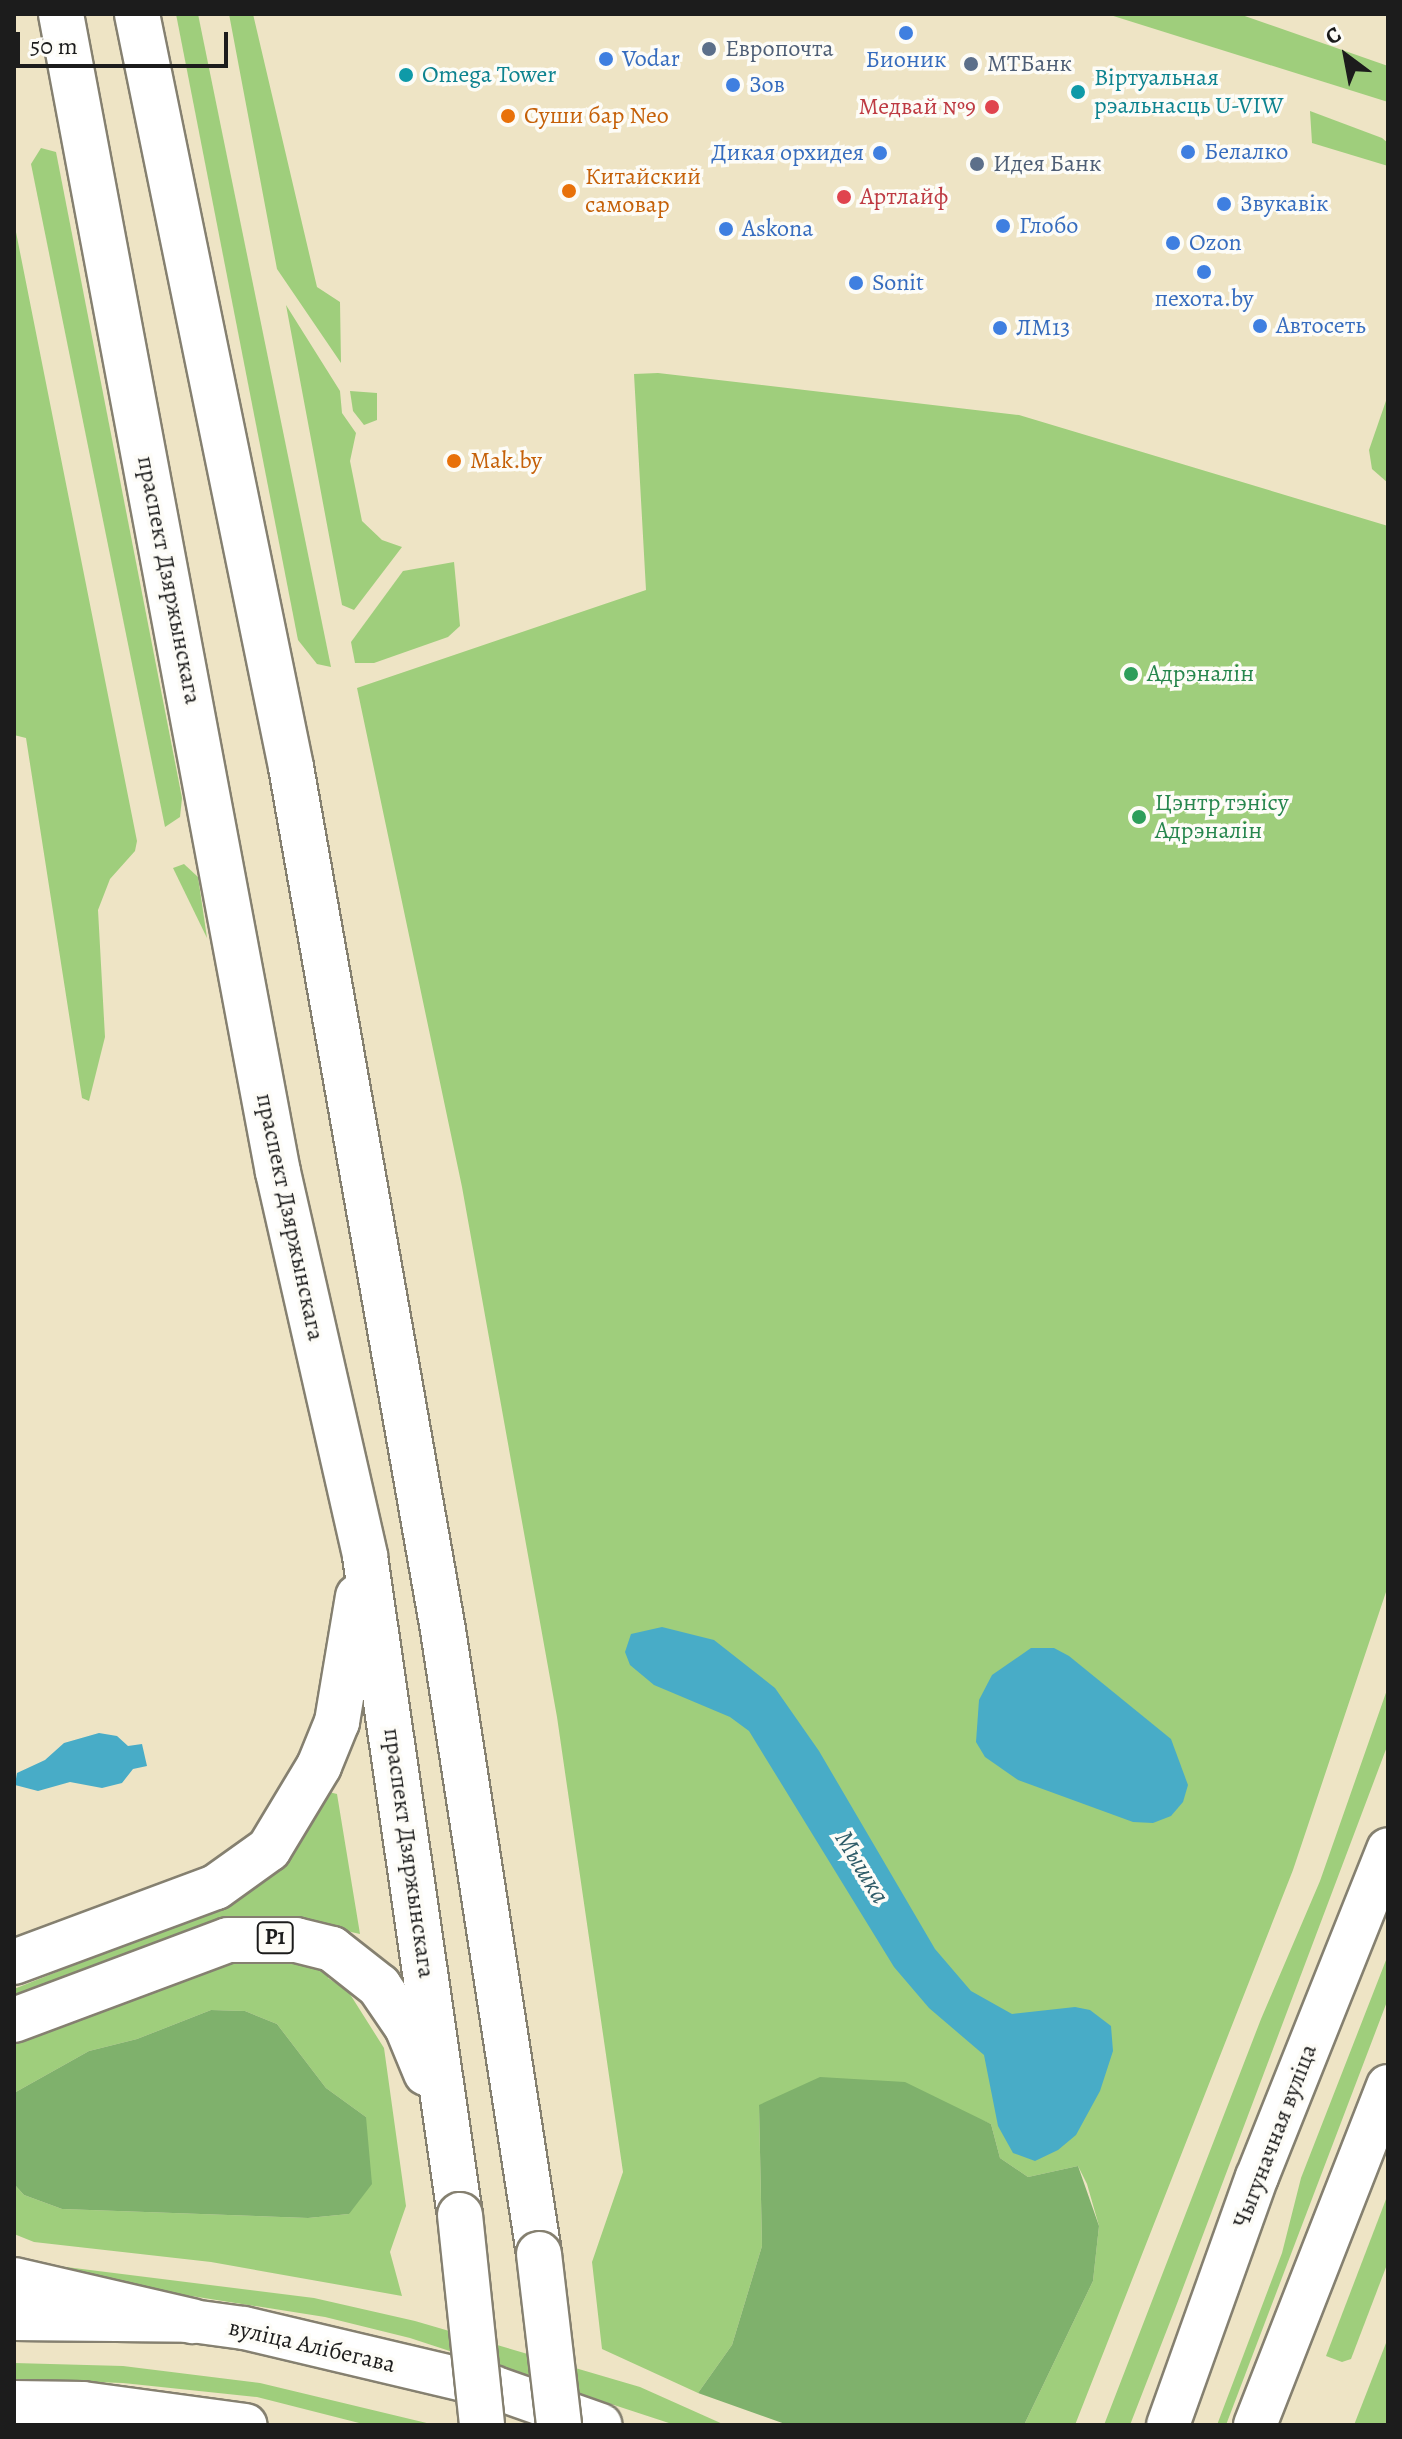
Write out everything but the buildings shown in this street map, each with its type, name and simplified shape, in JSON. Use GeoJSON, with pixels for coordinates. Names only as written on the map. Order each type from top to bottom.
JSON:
{"type":"FeatureCollection","features":[{"type":"Feature","properties":{"kind":"main road","name":"праспект Дзяржынскага"},"geometry":{"type":"LineString","coordinates":[[61,14],[278,1172],[365,1556],[449,2127],[482,2425]]}},
{"type":"Feature","properties":{"kind":"main road"},"geometry":{"type":"LineString","coordinates":[[137,14],[291,767],[441,1614],[539,2254],[559,2425]]}},
{"type":"Feature","properties":{"kind":"main road"},"geometry":{"type":"LineString","coordinates":[[14,1962],[216,1887],[269,1849],[319,1766],[337,1722],[365,1556]]}},
{"type":"Feature","properties":{"kind":"main road","name":"Чыгуначная вуліца"},"geometry":{"type":"LineString","coordinates":[[1168,2425],[1257,2177],[1388,1849]]}},
{"type":"Feature","properties":{"kind":"main road","name":"Р1"},"geometry":{"type":"LineString","coordinates":[[14,2020],[228,1940],[296,1940],[332,1949],[379,1986],[407,2027],[449,2127]]}},
{"type":"Feature","properties":{"kind":"main road"},"geometry":{"type":"LineString","coordinates":[[1255,2425],[1388,2086]]}},
{"type":"Feature","properties":{"kind":"main road"},"geometry":{"type":"LineString","coordinates":[[14,2280],[192,2321]]}},
{"type":"Feature","properties":{"kind":"main road","name":"вуліца Алібегава"},"geometry":{"type":"LineString","coordinates":[[14,2319],[192,2321],[493,2387],[601,2425]]}},
{"type":"Feature","properties":{"kind":"main road"},"geometry":{"type":"LineString","coordinates":[[14,2402],[83,2403],[246,2425]]}},
{"type":"Feature","properties":{"kind":"green space"},"geometry":{"type":"Polygon","coordinates":[[[176,14],[198,14],[331,667],[317,664],[298,640],[176,14]]]}},
{"type":"Feature","properties":{"kind":"green space"},"geometry":{"type":"Polygon","coordinates":[[[229,14],[253,14],[317,287],[340,302],[341,363],[277,269],[229,14]]]}},
{"type":"Feature","properties":{"kind":"green space"},"geometry":{"type":"Polygon","coordinates":[[[1107,14],[1239,14],[1388,66],[1388,102],[1107,14]]]}},
{"type":"Feature","properties":{"kind":"green space"},"geometry":{"type":"Polygon","coordinates":[[[1310,111],[1382,138],[1388,143],[1388,166],[1312,143],[1310,111]]]}},
{"type":"Feature","properties":{"kind":"green space"},"geometry":{"type":"Polygon","coordinates":[[[41,148],[56,152],[182,798],[180,817],[165,827],[31,164],[41,148]]]}},
{"type":"Feature","properties":{"kind":"green space"},"geometry":{"type":"Polygon","coordinates":[[[14,222],[137,841],[135,851],[110,879],[98,910],[105,1037],[89,1101],[82,1098],[26,738],[14,735],[14,222]]]}},
{"type":"Feature","properties":{"kind":"green space"},"geometry":{"type":"Polygon","coordinates":[[[286,305],[340,391],[342,413],[356,433],[350,461],[362,521],[382,540],[402,547],[354,610],[342,605],[286,305]]]}},
{"type":"Feature","properties":{"kind":"green space"},"geometry":{"type":"Polygon","coordinates":[[[658,373],[1019,415],[1388,526],[1388,1586],[1293,1870],[1075,2425],[1024,2425],[1093,2281],[1099,2226],[1087,2184],[1078,2166],[1028,2177],[1000,2158],[991,2124],[962,2112],[759,2105],[762,2246],[732,2345],[698,2393],[602,2349],[592,2262],[623,2172],[557,1717],[462,1187],[357,688],[646,590],[634,374],[658,373]]]}},
{"type":"Feature","properties":{"kind":"green space"},"geometry":{"type":"Polygon","coordinates":[[[350,391],[377,393],[377,420],[364,425],[353,411],[350,391]]]}},
{"type":"Feature","properties":{"kind":"green space"},"geometry":{"type":"Polygon","coordinates":[[[1388,395],[1388,483],[1372,469],[1369,450],[1388,395]]]}},
{"type":"Feature","properties":{"kind":"green space"},"geometry":{"type":"Polygon","coordinates":[[[454,562],[460,626],[448,637],[374,663],[355,663],[351,642],[403,571],[454,562]]]}},
{"type":"Feature","properties":{"kind":"green space"},"geometry":{"type":"Polygon","coordinates":[[[184,864],[198,877],[207,938],[173,868],[184,864]]]}},
{"type":"Feature","properties":{"kind":"green space"},"geometry":{"type":"Polygon","coordinates":[[[1388,1687],[1388,1744],[1175,2309],[1130,2425],[1104,2425],[1261,2019],[1320,1881],[1388,1687]]]}},
{"type":"Feature","properties":{"kind":"green space"},"geometry":{"type":"Polygon","coordinates":[[[329,1792],[337,1794],[360,1934],[285,1917],[257,1918],[14,2001],[14,1989],[197,1916],[260,1885],[284,1861],[329,1792]]]}},
{"type":"Feature","properties":{"kind":"green space"},"geometry":{"type":"Polygon","coordinates":[[[259,1951],[331,1971],[328,1978],[348,1991],[384,2048],[406,2206],[390,2252],[402,2296],[211,2262],[34,2242],[14,2234],[14,2184],[24,2195],[62,2209],[308,2218],[349,2214],[366,2117],[326,2088],[277,2024],[245,2011],[211,2010],[137,2039],[89,2051],[14,2093],[14,2038],[259,1951]]]}},
{"type":"Feature","properties":{"kind":"green space"},"geometry":{"type":"Polygon","coordinates":[[[1388,1955],[1388,1999],[1226,2425],[1217,2425],[1282,2253],[1301,2178],[1388,1955]]]}},
{"type":"Feature","properties":{"kind":"green space"},"geometry":{"type":"Polygon","coordinates":[[[211,2010],[245,2011],[277,2024],[326,2088],[366,2117],[372,2184],[349,2214],[308,2218],[62,2209],[24,2195],[14,2184],[14,2093],[89,2051],[137,2039],[211,2010]]]}},
{"type":"Feature","properties":{"kind":"green space"},"geometry":{"type":"Polygon","coordinates":[[[820,2077],[905,2082],[991,2124],[1000,2158],[1028,2177],[1078,2166],[1099,2226],[1093,2281],[1024,2425],[788,2425],[698,2393],[732,2345],[762,2246],[759,2105],[820,2077]]]}},
{"type":"Feature","properties":{"kind":"green space"},"geometry":{"type":"Polygon","coordinates":[[[1388,2194],[1388,2262],[1351,2359],[1342,2362],[1326,2356],[1388,2194]]]}},
{"type":"Feature","properties":{"kind":"green space"},"geometry":{"type":"Polygon","coordinates":[[[14,2256],[34,2263],[314,2298],[415,2321],[640,2387],[725,2425],[675,2425],[410,2338],[325,2317],[14,2268],[14,2256]]]}},
{"type":"Feature","properties":{"kind":"green space"},"geometry":{"type":"Polygon","coordinates":[[[1388,2338],[1388,2425],[1354,2425],[1388,2338]]]}},
{"type":"Feature","properties":{"kind":"green space"},"geometry":{"type":"Polygon","coordinates":[[[14,2363],[123,2366],[260,2383],[435,2425],[367,2425],[257,2397],[123,2383],[14,2379],[14,2363]]]}},
{"type":"Feature","properties":{"kind":"water","name":"Мышка"},"geometry":{"type":"Polygon","coordinates":[[[662,1627],[714,1640],[775,1688],[819,1751],[935,1949],[971,1991],[1012,2014],[1075,2007],[1090,2010],[1111,2026],[1113,2051],[1100,2091],[1076,2135],[1058,2150],[1035,2161],[1013,2153],[998,2126],[984,2055],[929,2008],[894,1967],[749,1731],[730,1717],[654,1685],[630,1665],[625,1652],[631,1634],[662,1627]]]}},
{"type":"Feature","properties":{"kind":"water"},"geometry":{"type":"Polygon","coordinates":[[[1031,1648],[1054,1648],[1069,1656],[1171,1739],[1188,1785],[1183,1802],[1171,1816],[1153,1823],[1133,1822],[1018,1780],[985,1757],[976,1742],[979,1700],[992,1675],[1031,1648]]]}},
{"type":"Feature","properties":{"kind":"water"},"geometry":{"type":"Polygon","coordinates":[[[99,1733],[117,1736],[128,1746],[142,1744],[147,1766],[133,1769],[122,1783],[102,1788],[70,1782],[38,1791],[15,1785],[17,1773],[45,1760],[64,1743],[99,1733]]]}},
{"type":"Feature","properties":{"kind":"place","name":"Бионик"},"geometry":{"type":"Point","coordinates":[906,33]}},
{"type":"Feature","properties":{"kind":"place","name":"Европочта"},"geometry":{"type":"Point","coordinates":[709,49]}},
{"type":"Feature","properties":{"kind":"place","name":"Vodar"},"geometry":{"type":"Point","coordinates":[606,59]}},
{"type":"Feature","properties":{"kind":"place","name":"МТБанк"},"geometry":{"type":"Point","coordinates":[971,64]}},
{"type":"Feature","properties":{"kind":"place","name":"Omega Tower"},"geometry":{"type":"Point","coordinates":[406,75]}},
{"type":"Feature","properties":{"kind":"place","name":"Зов"},"geometry":{"type":"Point","coordinates":[733,85]}},
{"type":"Feature","properties":{"kind":"place","name":"Віртуальная рэальнасць U-VIW"},"geometry":{"type":"Point","coordinates":[1078,92]}},
{"type":"Feature","properties":{"kind":"place","name":"Медвай №9"},"geometry":{"type":"Point","coordinates":[992,107]}},
{"type":"Feature","properties":{"kind":"place","name":"Суши бар Neo"},"geometry":{"type":"Point","coordinates":[508,116]}},
{"type":"Feature","properties":{"kind":"place","name":"Белалко"},"geometry":{"type":"Point","coordinates":[1188,152]}},
{"type":"Feature","properties":{"kind":"place","name":"Дикая орхидея"},"geometry":{"type":"Point","coordinates":[880,153]}},
{"type":"Feature","properties":{"kind":"place","name":"Идея Банк"},"geometry":{"type":"Point","coordinates":[977,164]}},
{"type":"Feature","properties":{"kind":"place","name":"Китайский самовар"},"geometry":{"type":"Point","coordinates":[569,191]}},
{"type":"Feature","properties":{"kind":"place","name":"Артлайф"},"geometry":{"type":"Point","coordinates":[844,197]}},
{"type":"Feature","properties":{"kind":"place","name":"Звукавік"},"geometry":{"type":"Point","coordinates":[1224,204]}},
{"type":"Feature","properties":{"kind":"place","name":"Глобо"},"geometry":{"type":"Point","coordinates":[1003,226]}},
{"type":"Feature","properties":{"kind":"place","name":"Askona"},"geometry":{"type":"Point","coordinates":[726,229]}},
{"type":"Feature","properties":{"kind":"place","name":"Ozon"},"geometry":{"type":"Point","coordinates":[1173,243]}},
{"type":"Feature","properties":{"kind":"place","name":"пехота.by"},"geometry":{"type":"Point","coordinates":[1204,272]}},
{"type":"Feature","properties":{"kind":"place","name":"Sonit"},"geometry":{"type":"Point","coordinates":[856,283]}},
{"type":"Feature","properties":{"kind":"place","name":"Автосеть"},"geometry":{"type":"Point","coordinates":[1260,326]}},
{"type":"Feature","properties":{"kind":"place","name":"ЛМ13"},"geometry":{"type":"Point","coordinates":[1000,328]}},
{"type":"Feature","properties":{"kind":"place","name":"Mak.by"},"geometry":{"type":"Point","coordinates":[454,461]}},
{"type":"Feature","properties":{"kind":"place","name":"Адрэналін"},"geometry":{"type":"Point","coordinates":[1131,674]}},
{"type":"Feature","properties":{"kind":"place","name":"Цэнтр тэнісу Адрэналін"},"geometry":{"type":"Point","coordinates":[1139,817]}}]}
